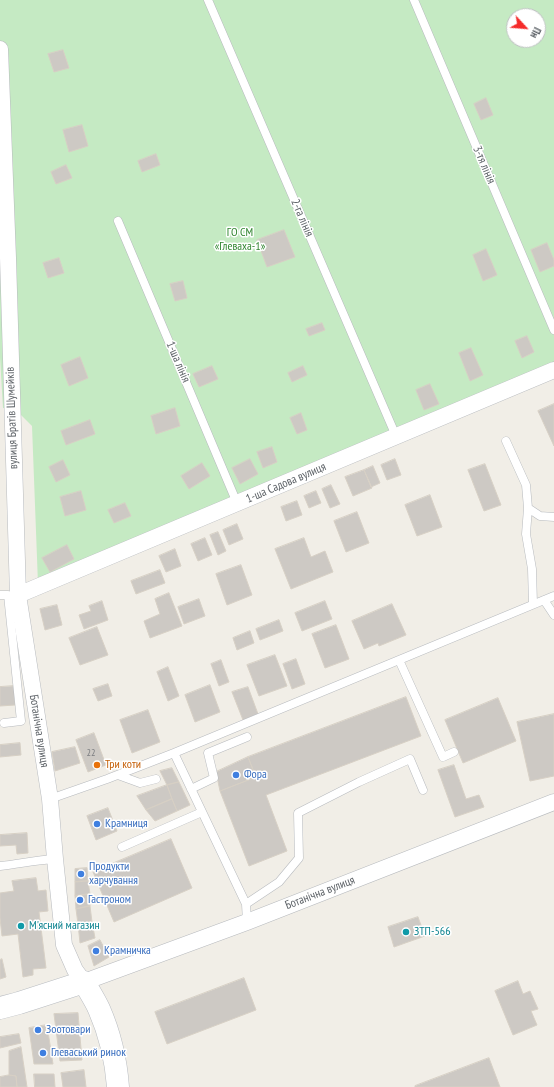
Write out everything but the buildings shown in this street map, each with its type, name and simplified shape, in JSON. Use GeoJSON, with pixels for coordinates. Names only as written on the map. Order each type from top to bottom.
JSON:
{"type":"FeatureCollection","features":[{"type":"Feature","properties":{"kind":"street","name":"вулиця Братів Шумейків"},"geometry":{"type":"LineString","coordinates":[[0,49],[8,258],[15,602]]}},
{"type":"Feature","properties":{"kind":"street","name":"1-ша Садова вулиця"},"geometry":{"type":"LineString","coordinates":[[15,602],[237,503],[554,370]]}},
{"type":"Feature","properties":{"kind":"street","name":"Ботанічна вулиця"},"geometry":{"type":"LineString","coordinates":[[15,602],[20,652],[37,718],[50,799],[64,944],[75,970],[84,982],[99,1008],[107,1030],[116,1066],[118,1087]]}},
{"type":"Feature","properties":{"kind":"street","name":"Ботанічна вулиця"},"geometry":{"type":"LineString","coordinates":[[84,982],[247,922],[554,802]]}},
{"type":"Feature","properties":{"kind":"street"},"geometry":{"type":"LineString","coordinates":[[0,1008],[84,982]]}},
{"type":"Feature","properties":{"kind":"lane","name":"2-га лінія"},"geometry":{"type":"LineString","coordinates":[[208,0],[396,436]]}},
{"type":"Feature","properties":{"kind":"lane","name":"3-тя лінія"},"geometry":{"type":"LineString","coordinates":[[414,0],[554,330]]}},
{"type":"Feature","properties":{"kind":"lane","name":"1-ша лінія"},"geometry":{"type":"LineString","coordinates":[[118,221],[237,503]]}},
{"type":"Feature","properties":{"kind":"lane"},"geometry":{"type":"LineString","coordinates":[[506,441],[526,485],[528,508],[526,534],[532,569],[533,604]]}},
{"type":"Feature","properties":{"kind":"lane"},"geometry":{"type":"LineString","coordinates":[[528,508],[540,516],[554,517]]}},
{"type":"Feature","properties":{"kind":"lane"},"geometry":{"type":"LineString","coordinates":[[0,595],[8,595],[15,602]]}},
{"type":"Feature","properties":{"kind":"lane"},"geometry":{"type":"LineString","coordinates":[[50,799],[174,753],[554,596]]}},
{"type":"Feature","properties":{"kind":"lane"},"geometry":{"type":"LineString","coordinates":[[544,600],[554,615]]}},
{"type":"Feature","properties":{"kind":"lane"},"geometry":{"type":"LineString","coordinates":[[20,652],[21,720]]}},
{"type":"Feature","properties":{"kind":"lane"},"geometry":{"type":"LineString","coordinates":[[398,660],[443,757],[454,752]]}},
{"type":"Feature","properties":{"kind":"lane"},"geometry":{"type":"LineString","coordinates":[[4,723],[37,718]]}},
{"type":"Feature","properties":{"kind":"lane"},"geometry":{"type":"LineString","coordinates":[[223,733],[229,744]]}},
{"type":"Feature","properties":{"kind":"lane"},"geometry":{"type":"LineString","coordinates":[[191,789],[214,778],[208,753],[247,737]]}},
{"type":"Feature","properties":{"kind":"lane"},"geometry":{"type":"LineString","coordinates":[[174,753],[246,904],[247,922]]}},
{"type":"Feature","properties":{"kind":"lane"},"geometry":{"type":"LineString","coordinates":[[246,904],[280,882],[299,858],[298,813],[359,782],[410,759],[424,790]]}},
{"type":"Feature","properties":{"kind":"lane"},"geometry":{"type":"LineString","coordinates":[[118,775],[140,783],[156,779]]}},
{"type":"Feature","properties":{"kind":"lane"},"geometry":{"type":"LineString","coordinates":[[122,847],[202,812]]}},
{"type":"Feature","properties":{"kind":"lane"},"geometry":{"type":"LineString","coordinates":[[0,866],[34,860],[55,859]]}},
{"type":"Feature","properties":{"kind":"green space","name":"ГО СМ «Глеваха-1»"},"geometry":{"type":"Polygon","coordinates":[[[0,0],[554,0],[554,368],[38,584],[32,426],[15,409],[3,408],[0,357],[0,0]]]}},
{"type":"Feature","properties":{"kind":"place","name":"Три коти"},"geometry":{"type":"Point","coordinates":[97,765]}},
{"type":"Feature","properties":{"kind":"place","name":"Фора"},"geometry":{"type":"Point","coordinates":[236,775]}},
{"type":"Feature","properties":{"kind":"place","name":"Крамниця"},"geometry":{"type":"Point","coordinates":[97,824]}},
{"type":"Feature","properties":{"kind":"place","name":"Продукти харчування"},"geometry":{"type":"Point","coordinates":[81,874]}},
{"type":"Feature","properties":{"kind":"place","name":"Гастроном"},"geometry":{"type":"Point","coordinates":[80,900]}},
{"type":"Feature","properties":{"kind":"place","name":"М'ясний магазин"},"geometry":{"type":"Point","coordinates":[21,926]}},
{"type":"Feature","properties":{"kind":"place","name":"ЗТП-566"},"geometry":{"type":"Point","coordinates":[406,932]}},
{"type":"Feature","properties":{"kind":"place","name":"Крамничка"},"geometry":{"type":"Point","coordinates":[96,951]}},
{"type":"Feature","properties":{"kind":"place","name":"Зоотовари"},"geometry":{"type":"Point","coordinates":[38,1030]}},
{"type":"Feature","properties":{"kind":"place","name":"Глеваський ринок"},"geometry":{"type":"Point","coordinates":[43,1053]}}]}
